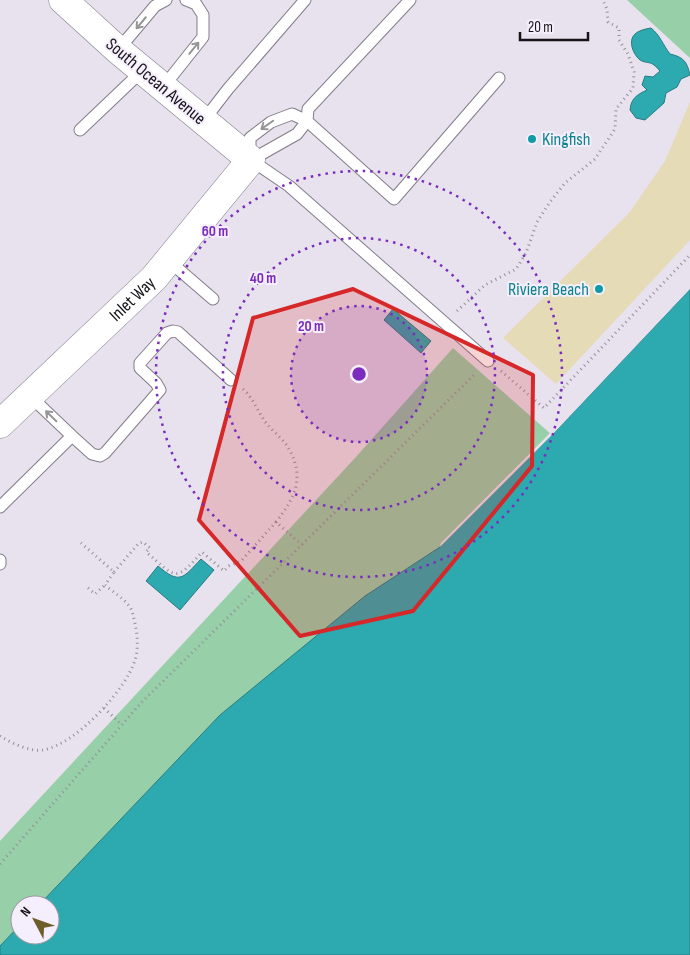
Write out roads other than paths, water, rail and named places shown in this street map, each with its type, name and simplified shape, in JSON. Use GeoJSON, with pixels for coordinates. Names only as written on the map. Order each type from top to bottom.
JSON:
{"type":"FeatureCollection","features":[{"type":"Feature","properties":{"kind":"street","name":"South Ocean Avenue"},"geometry":{"type":"LineString","coordinates":[[63,0],[118,50],[164,86],[251,160]]}},
{"type":"Feature","properties":{"kind":"street","name":"Inlet Way"},"geometry":{"type":"LineString","coordinates":[[0,424],[154,278],[251,160]]}},
{"type":"Feature","properties":{"kind":"lane"},"geometry":{"type":"LineString","coordinates":[[118,50],[155,6],[166,0]]}},
{"type":"Feature","properties":{"kind":"lane"},"geometry":{"type":"LineString","coordinates":[[164,86],[203,37],[203,14],[196,4],[186,0]]}},
{"type":"Feature","properties":{"kind":"lane"},"geometry":{"type":"LineString","coordinates":[[204,120],[228,89],[305,0]]}},
{"type":"Feature","properties":{"kind":"lane"},"geometry":{"type":"LineString","coordinates":[[251,160],[297,134],[307,121],[308,109],[410,0]]}},
{"type":"Feature","properties":{"kind":"lane"},"geometry":{"type":"LineString","coordinates":[[80,130],[143,70]]}},
{"type":"Feature","properties":{"kind":"lane"},"geometry":{"type":"LineString","coordinates":[[251,160],[250,138],[271,122],[292,114],[307,121],[394,199],[499,78]]}},
{"type":"Feature","properties":{"kind":"lane"},"geometry":{"type":"LineString","coordinates":[[251,160],[289,186],[488,361]]}},
{"type":"Feature","properties":{"kind":"lane"},"geometry":{"type":"LineString","coordinates":[[169,261],[213,298]]}},
{"type":"Feature","properties":{"kind":"lane"},"geometry":{"type":"LineString","coordinates":[[30,396],[92,454],[100,456],[106,453],[160,390],[156,383],[140,368],[140,363],[167,333],[178,332],[230,380]]}},
{"type":"Feature","properties":{"kind":"lane"},"geometry":{"type":"LineString","coordinates":[[0,507],[72,436]]}},
{"type":"Feature","properties":{"kind":"water"},"geometry":{"type":"Polygon","coordinates":[[[651,28],[670,54],[684,60],[690,75],[681,79],[677,87],[666,93],[664,103],[645,120],[636,118],[630,110],[632,103],[637,96],[647,90],[642,85],[645,76],[653,77],[660,71],[657,67],[636,56],[632,47],[632,38],[636,33],[651,28]]]}},
{"type":"Feature","properties":{"kind":"water"},"geometry":{"type":"Polygon","coordinates":[[[690,289],[690,955],[0,955],[0,946],[10,936],[10,945],[60,945],[60,895],[49,895],[220,715],[365,596],[440,547],[552,435],[690,289]]]}},
{"type":"Feature","properties":{"kind":"water"},"geometry":{"type":"Polygon","coordinates":[[[393,309],[431,341],[421,353],[384,320],[393,309]]]}},
{"type":"Feature","properties":{"kind":"water"},"geometry":{"type":"Polygon","coordinates":[[[201,559],[214,570],[180,610],[146,581],[158,566],[171,576],[181,577],[190,571],[201,559]]]}},
{"type":"Feature","properties":{"kind":"place","name":"Kingfish"},"geometry":{"type":"Point","coordinates":[532,139]}},
{"type":"Feature","properties":{"kind":"place","name":"Riviera Beach"},"geometry":{"type":"Point","coordinates":[599,289]}}]}
